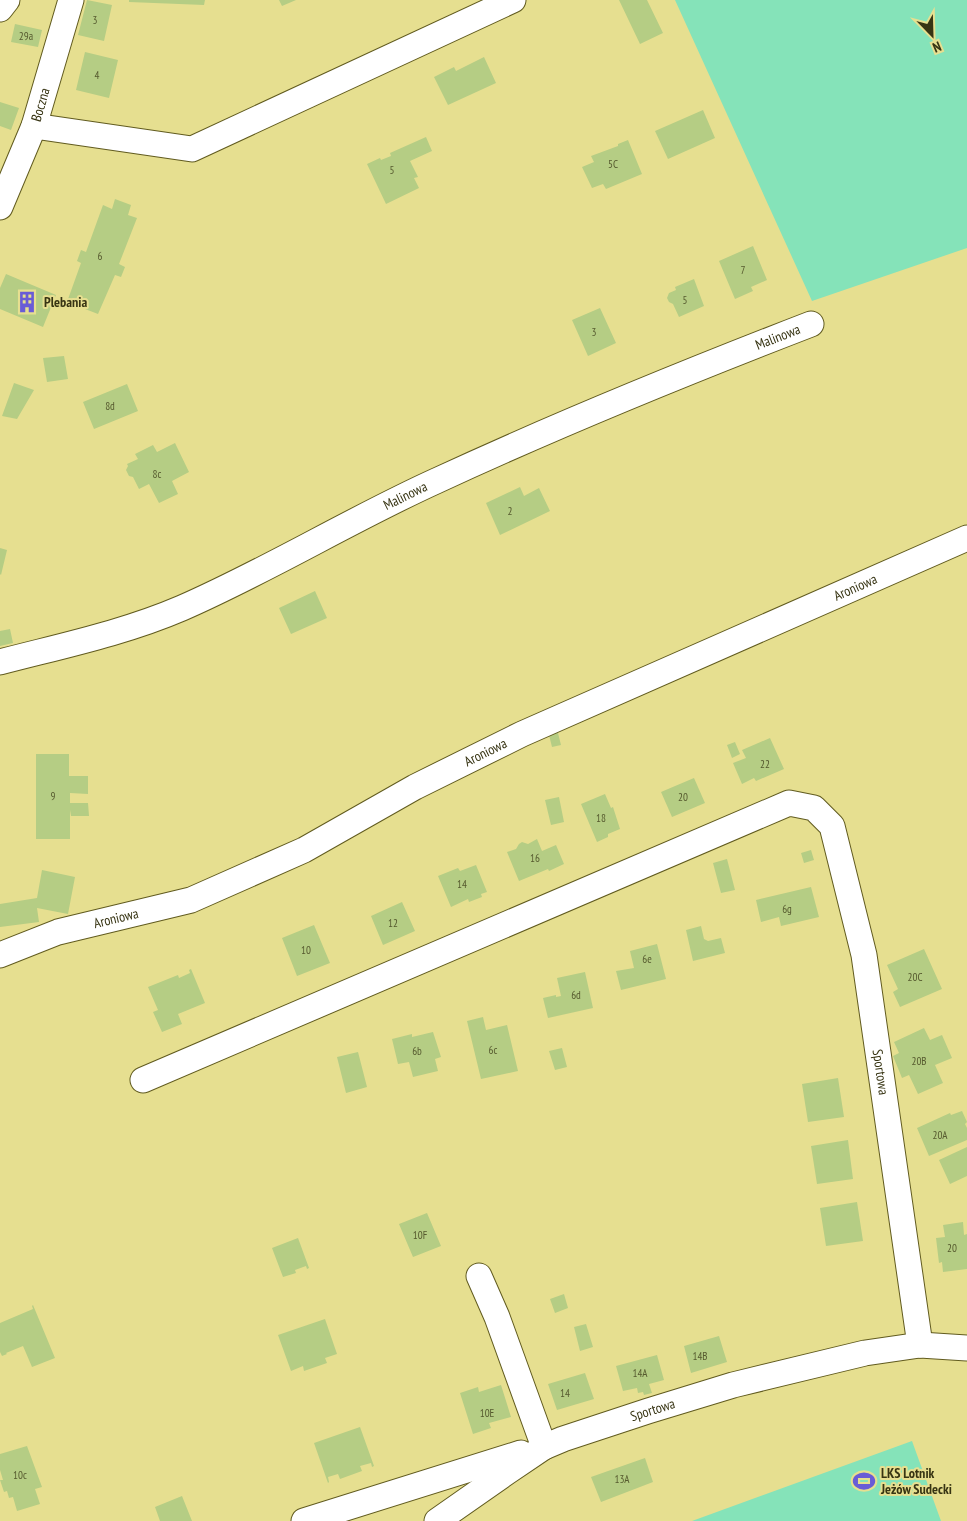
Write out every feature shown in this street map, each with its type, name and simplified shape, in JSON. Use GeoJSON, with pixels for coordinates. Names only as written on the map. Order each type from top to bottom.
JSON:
{"type":"FeatureCollection","features":[{"type":"Feature","properties":{"kind":"street"},"geometry":{"type":"LineString","coordinates":[[0,9],[7,0]]}},
{"type":"Feature","properties":{"kind":"street","name":"Boczna"},"geometry":{"type":"LineString","coordinates":[[0,207],[34,126],[71,0]]}},
{"type":"Feature","properties":{"kind":"street"},"geometry":{"type":"LineString","coordinates":[[34,126],[192,149],[513,0]]}},
{"type":"Feature","properties":{"kind":"street","name":"Malinowa"},"geometry":{"type":"LineString","coordinates":[[0,662],[127,628],[182,608],[288,557],[442,478],[680,374],[811,324]]}},
{"type":"Feature","properties":{"kind":"street","name":"Aroniowa"},"geometry":{"type":"LineString","coordinates":[[0,955],[58,932],[191,900],[304,850],[415,787],[522,734],[967,538]]}},
{"type":"Feature","properties":{"kind":"street","name":"Sportowa"},"geometry":{"type":"LineString","coordinates":[[143,1080],[789,803],[814,808],[832,826],[864,955],[920,1345]]}},
{"type":"Feature","properties":{"kind":"street"},"geometry":{"type":"LineString","coordinates":[[304,1521],[521,1453],[536,1453],[497,1317],[480,1276]]}},
{"type":"Feature","properties":{"kind":"street","name":"Sportowa"},"geometry":{"type":"LineString","coordinates":[[437,1521],[536,1453],[563,1439],[733,1385],[865,1353],[920,1345],[967,1348]]}},
{"type":"Feature","properties":{"kind":"green space"},"geometry":{"type":"Polygon","coordinates":[[[675,0],[967,0],[967,248],[812,301],[675,0]]]}},
{"type":"Feature","properties":{"kind":"green space","name":"LKS Lotnik Jeżów Sudecki"},"geometry":{"type":"Polygon","coordinates":[[[912,1441],[941,1521],[692,1521],[912,1441]]]}},
{"type":"Feature","properties":{"kind":"building"},"geometry":{"type":"Polygon","coordinates":[[[87,0],[112,5],[104,41],[78,35],[87,0]]]}},
{"type":"Feature","properties":{"kind":"building"},"geometry":{"type":"Polygon","coordinates":[[[129,0],[205,0],[204,5],[129,2],[129,0]]]}},
{"type":"Feature","properties":{"kind":"building"},"geometry":{"type":"Polygon","coordinates":[[[279,0],[296,0],[282,6],[279,0]]]}},
{"type":"Feature","properties":{"kind":"building"},"geometry":{"type":"Polygon","coordinates":[[[619,0],[647,0],[663,33],[640,44],[619,0]]]}},
{"type":"Feature","properties":{"kind":"building"},"geometry":{"type":"Polygon","coordinates":[[[15,24],[42,30],[38,47],[11,42],[15,24]]]}},
{"type":"Feature","properties":{"kind":"building"},"geometry":{"type":"Polygon","coordinates":[[[85,52],[118,60],[109,98],[76,90],[85,52]]]}},
{"type":"Feature","properties":{"kind":"building"},"geometry":{"type":"Polygon","coordinates":[[[484,57],[496,83],[448,105],[434,77],[454,67],[456,71],[484,57]]]}},
{"type":"Feature","properties":{"kind":"building"},"geometry":{"type":"Polygon","coordinates":[[[0,102],[19,108],[11,130],[0,126],[0,102]]]}},
{"type":"Feature","properties":{"kind":"building"},"geometry":{"type":"Polygon","coordinates":[[[703,110],[715,138],[668,159],[655,131],[703,110]]]}},
{"type":"Feature","properties":{"kind":"building"},"geometry":{"type":"Polygon","coordinates":[[[426,137],[432,151],[410,161],[418,177],[414,178],[419,188],[386,204],[367,164],[380,158],[381,160],[391,156],[390,153],[426,137]]]}},
{"type":"Feature","properties":{"kind":"building"},"geometry":{"type":"Polygon","coordinates":[[[628,140],[642,174],[606,189],[603,184],[592,188],[582,167],[594,162],[591,156],[618,146],[618,144],[628,140]]]}},
{"type":"Feature","properties":{"kind":"building"},"geometry":{"type":"Polygon","coordinates":[[[115,199],[131,205],[128,215],[137,218],[119,264],[125,267],[121,277],[115,275],[98,314],[67,302],[81,263],[77,261],[81,250],[86,252],[103,205],[112,209],[115,199]]]}},
{"type":"Feature","properties":{"kind":"building"},"geometry":{"type":"Polygon","coordinates":[[[753,246],[767,280],[751,287],[753,291],[735,299],[719,261],[753,246]]]}},
{"type":"Feature","properties":{"kind":"building","name":"Plebania"},"geometry":{"type":"Polygon","coordinates":[[[6,274],[56,295],[43,327],[0,309],[0,288],[6,274]]]}},
{"type":"Feature","properties":{"kind":"building"},"geometry":{"type":"Polygon","coordinates":[[[694,279],[704,306],[679,317],[673,304],[667,298],[669,293],[676,290],[675,287],[694,279]]]}},
{"type":"Feature","properties":{"kind":"building"},"geometry":{"type":"Polygon","coordinates":[[[600,308],[616,343],[588,356],[572,320],[600,308]]]}},
{"type":"Feature","properties":{"kind":"building"},"geometry":{"type":"Polygon","coordinates":[[[64,356],[68,379],[47,382],[43,358],[64,356]]]}},
{"type":"Feature","properties":{"kind":"building"},"geometry":{"type":"Polygon","coordinates":[[[14,383],[34,390],[17,419],[2,416],[14,383]]]}},
{"type":"Feature","properties":{"kind":"building"},"geometry":{"type":"Polygon","coordinates":[[[127,384],[138,411],[94,429],[83,402],[127,384]]]}},
{"type":"Feature","properties":{"kind":"building"},"geometry":{"type":"Polygon","coordinates":[[[175,443],[189,472],[172,481],[178,494],[159,503],[149,484],[139,489],[133,477],[129,476],[126,470],[127,464],[138,459],[135,454],[153,445],[157,452],[175,443]]]}},
{"type":"Feature","properties":{"kind":"building"},"geometry":{"type":"Polygon","coordinates":[[[520,487],[524,496],[539,488],[550,511],[500,535],[486,503],[520,487]]]}},
{"type":"Feature","properties":{"kind":"building"},"geometry":{"type":"Polygon","coordinates":[[[0,548],[7,550],[1,575],[0,574],[0,548]]]}},
{"type":"Feature","properties":{"kind":"building"},"geometry":{"type":"Polygon","coordinates":[[[315,591],[327,618],[291,634],[279,608],[315,591]]]}},
{"type":"Feature","properties":{"kind":"building"},"geometry":{"type":"Polygon","coordinates":[[[10,629],[13,643],[0,646],[0,631],[10,629]]]}},
{"type":"Feature","properties":{"kind":"building"},"geometry":{"type":"Polygon","coordinates":[[[557,729],[561,745],[552,747],[548,731],[557,729]]]}},
{"type":"Feature","properties":{"kind":"building"},"geometry":{"type":"Polygon","coordinates":[[[770,738],[784,769],[756,781],[754,778],[742,784],[733,763],[746,758],[742,750],[770,738]]]}},
{"type":"Feature","properties":{"kind":"building"},"geometry":{"type":"Polygon","coordinates":[[[735,742],[740,754],[732,758],[727,745],[735,742]]]}},
{"type":"Feature","properties":{"kind":"building"},"geometry":{"type":"Polygon","coordinates":[[[36,754],[69,754],[69,776],[88,776],[88,794],[70,793],[70,803],[88,803],[89,816],[71,816],[70,810],[70,839],[36,839],[36,754]]]}},
{"type":"Feature","properties":{"kind":"building"},"geometry":{"type":"Polygon","coordinates":[[[694,778],[705,803],[672,817],[661,792],[694,778]]]}},
{"type":"Feature","properties":{"kind":"building"},"geometry":{"type":"Polygon","coordinates":[[[605,794],[611,808],[613,807],[620,829],[608,834],[608,837],[597,842],[581,804],[605,794]]]}},
{"type":"Feature","properties":{"kind":"building"},"geometry":{"type":"Polygon","coordinates":[[[559,797],[564,822],[551,825],[545,800],[559,797]]]}},
{"type":"Feature","properties":{"kind":"building"},"geometry":{"type":"Polygon","coordinates":[[[537,839],[542,851],[556,845],[564,864],[519,881],[507,852],[516,849],[522,842],[528,844],[537,839]]]}},
{"type":"Feature","properties":{"kind":"building"},"geometry":{"type":"Polygon","coordinates":[[[811,850],[814,860],[804,863],[801,853],[811,850]]]}},
{"type":"Feature","properties":{"kind":"building"},"geometry":{"type":"Polygon","coordinates":[[[727,859],[735,890],[721,893],[713,863],[727,859]]]}},
{"type":"Feature","properties":{"kind":"building"},"geometry":{"type":"Polygon","coordinates":[[[476,865],[487,892],[481,894],[482,897],[469,902],[468,899],[451,907],[438,876],[458,868],[460,871],[476,865]]]}},
{"type":"Feature","properties":{"kind":"building"},"geometry":{"type":"Polygon","coordinates":[[[42,870],[75,877],[68,914],[37,908],[39,922],[0,927],[0,904],[37,898],[42,870]]]}},
{"type":"Feature","properties":{"kind":"building"},"geometry":{"type":"Polygon","coordinates":[[[811,887],[819,917],[781,926],[779,917],[761,922],[756,900],[811,887]]]}},
{"type":"Feature","properties":{"kind":"building"},"geometry":{"type":"Polygon","coordinates":[[[402,902],[415,931],[383,945],[371,916],[402,902]]]}},
{"type":"Feature","properties":{"kind":"building"},"geometry":{"type":"Polygon","coordinates":[[[314,925],[330,963],[297,976],[282,938],[314,925]]]}},
{"type":"Feature","properties":{"kind":"building"},"geometry":{"type":"Polygon","coordinates":[[[701,926],[704,939],[708,941],[721,938],[725,953],[693,961],[686,930],[701,926]]]}},
{"type":"Feature","properties":{"kind":"building"},"geometry":{"type":"Polygon","coordinates":[[[657,944],[666,979],[621,990],[616,971],[634,968],[630,951],[657,944]]]}},
{"type":"Feature","properties":{"kind":"building"},"geometry":{"type":"Polygon","coordinates":[[[924,949],[942,989],[900,1007],[893,992],[898,989],[887,965],[924,949]]]}},
{"type":"Feature","properties":{"kind":"building"},"geometry":{"type":"Polygon","coordinates":[[[191,969],[205,1003],[178,1014],[182,1024],[162,1032],[153,1012],[158,1010],[148,987],[178,975],[179,978],[190,973],[189,970],[191,969]]]}},
{"type":"Feature","properties":{"kind":"building"},"geometry":{"type":"Polygon","coordinates":[[[585,972],[593,1008],[548,1018],[543,998],[556,995],[556,997],[561,996],[557,978],[585,972]]]}},
{"type":"Feature","properties":{"kind":"building"},"geometry":{"type":"Polygon","coordinates":[[[483,1017],[486,1030],[507,1025],[518,1071],[481,1079],[467,1021],[483,1017]]]}},
{"type":"Feature","properties":{"kind":"building"},"geometry":{"type":"Polygon","coordinates":[[[924,1028],[930,1040],[942,1035],[952,1058],[935,1065],[943,1083],[918,1094],[909,1075],[902,1078],[893,1056],[899,1053],[894,1042],[924,1028]]]}},
{"type":"Feature","properties":{"kind":"building"},"geometry":{"type":"Polygon","coordinates":[[[433,1032],[441,1057],[435,1059],[438,1071],[413,1077],[409,1062],[398,1064],[392,1039],[412,1034],[412,1037],[433,1032]]]}},
{"type":"Feature","properties":{"kind":"building"},"geometry":{"type":"Polygon","coordinates":[[[562,1048],[567,1067],[555,1070],[549,1051],[562,1048]]]}},
{"type":"Feature","properties":{"kind":"building"},"geometry":{"type":"Polygon","coordinates":[[[358,1052],[367,1087],[346,1093],[337,1057],[358,1052]]]}},
{"type":"Feature","properties":{"kind":"building"},"geometry":{"type":"Polygon","coordinates":[[[838,1078],[844,1117],[808,1122],[802,1084],[838,1078]]]}},
{"type":"Feature","properties":{"kind":"building"},"geometry":{"type":"Polygon","coordinates":[[[962,1111],[967,1122],[965,1124],[967,1140],[929,1156],[917,1128],[950,1113],[951,1115],[962,1111]]]}},
{"type":"Feature","properties":{"kind":"building"},"geometry":{"type":"Polygon","coordinates":[[[848,1140],[853,1179],[817,1184],[811,1146],[848,1140]]]}},
{"type":"Feature","properties":{"kind":"building"},"geometry":{"type":"Polygon","coordinates":[[[967,1147],[967,1176],[950,1184],[939,1160],[967,1147]]]}},
{"type":"Feature","properties":{"kind":"building"},"geometry":{"type":"Polygon","coordinates":[[[857,1202],[863,1241],[826,1246],[820,1208],[857,1202]]]}},
{"type":"Feature","properties":{"kind":"building"},"geometry":{"type":"Polygon","coordinates":[[[427,1213],[441,1246],[413,1257],[399,1224],[427,1213]]]}},
{"type":"Feature","properties":{"kind":"building"},"geometry":{"type":"Polygon","coordinates":[[[963,1222],[964,1235],[967,1234],[967,1269],[943,1272],[942,1262],[939,1263],[936,1238],[945,1237],[943,1225],[963,1222]]]}},
{"type":"Feature","properties":{"kind":"building"},"geometry":{"type":"Polygon","coordinates":[[[298,1238],[309,1268],[307,1269],[306,1266],[295,1270],[296,1273],[283,1277],[272,1248],[298,1238]]]}},
{"type":"Feature","properties":{"kind":"building"},"geometry":{"type":"Polygon","coordinates":[[[564,1294],[568,1308],[555,1313],[550,1299],[564,1294]]]}},
{"type":"Feature","properties":{"kind":"building"},"geometry":{"type":"Polygon","coordinates":[[[33,1305],[55,1358],[32,1367],[23,1346],[2,1356],[0,1352],[0,1323],[33,1309],[33,1305]]]}},
{"type":"Feature","properties":{"kind":"building"},"geometry":{"type":"Polygon","coordinates":[[[325,1319],[337,1354],[325,1358],[327,1363],[304,1371],[303,1366],[291,1371],[278,1335],[325,1319]]]}},
{"type":"Feature","properties":{"kind":"building"},"geometry":{"type":"Polygon","coordinates":[[[586,1324],[593,1347],[580,1351],[574,1327],[586,1324]]]}},
{"type":"Feature","properties":{"kind":"building"},"geometry":{"type":"Polygon","coordinates":[[[719,1336],[727,1362],[691,1373],[684,1346],[719,1336]]]}},
{"type":"Feature","properties":{"kind":"building"},"geometry":{"type":"Polygon","coordinates":[[[657,1355],[664,1380],[649,1384],[652,1393],[644,1395],[643,1392],[638,1393],[637,1388],[623,1391],[616,1366],[657,1355]]]}},
{"type":"Feature","properties":{"kind":"building"},"geometry":{"type":"Polygon","coordinates":[[[585,1373],[594,1399],[557,1410],[548,1384],[585,1373]]]}},
{"type":"Feature","properties":{"kind":"building"},"geometry":{"type":"Polygon","coordinates":[[[501,1385],[511,1417],[489,1423],[491,1428],[473,1434],[460,1393],[478,1387],[479,1392],[501,1385]]]}},
{"type":"Feature","properties":{"kind":"building"},"geometry":{"type":"Polygon","coordinates":[[[360,1427],[374,1466],[372,1467],[371,1463],[360,1466],[362,1471],[340,1479],[338,1474],[328,1477],[328,1483],[314,1443],[360,1427]]]}},
{"type":"Feature","properties":{"kind":"building"},"geometry":{"type":"Polygon","coordinates":[[[27,1446],[42,1487],[35,1489],[40,1504],[17,1511],[13,1497],[9,1498],[7,1491],[4,1492],[0,1480],[3,1480],[0,1470],[0,1454],[27,1446]]]}},
{"type":"Feature","properties":{"kind":"building"},"geometry":{"type":"Polygon","coordinates":[[[645,1458],[653,1482],[601,1502],[591,1477],[645,1458]]]}},
{"type":"Feature","properties":{"kind":"building"},"geometry":{"type":"Polygon","coordinates":[[[182,1496],[192,1521],[160,1521],[155,1507],[182,1496]]]}},
{"type":"Feature","properties":{"kind":"place","name":"Plebania"},"geometry":{"type":"Point","coordinates":[27,302]}},
{"type":"Feature","properties":{"kind":"place","name":"LKS Lotnik Jeżów Sudecki"},"geometry":{"type":"Point","coordinates":[864,1481]}}]}
